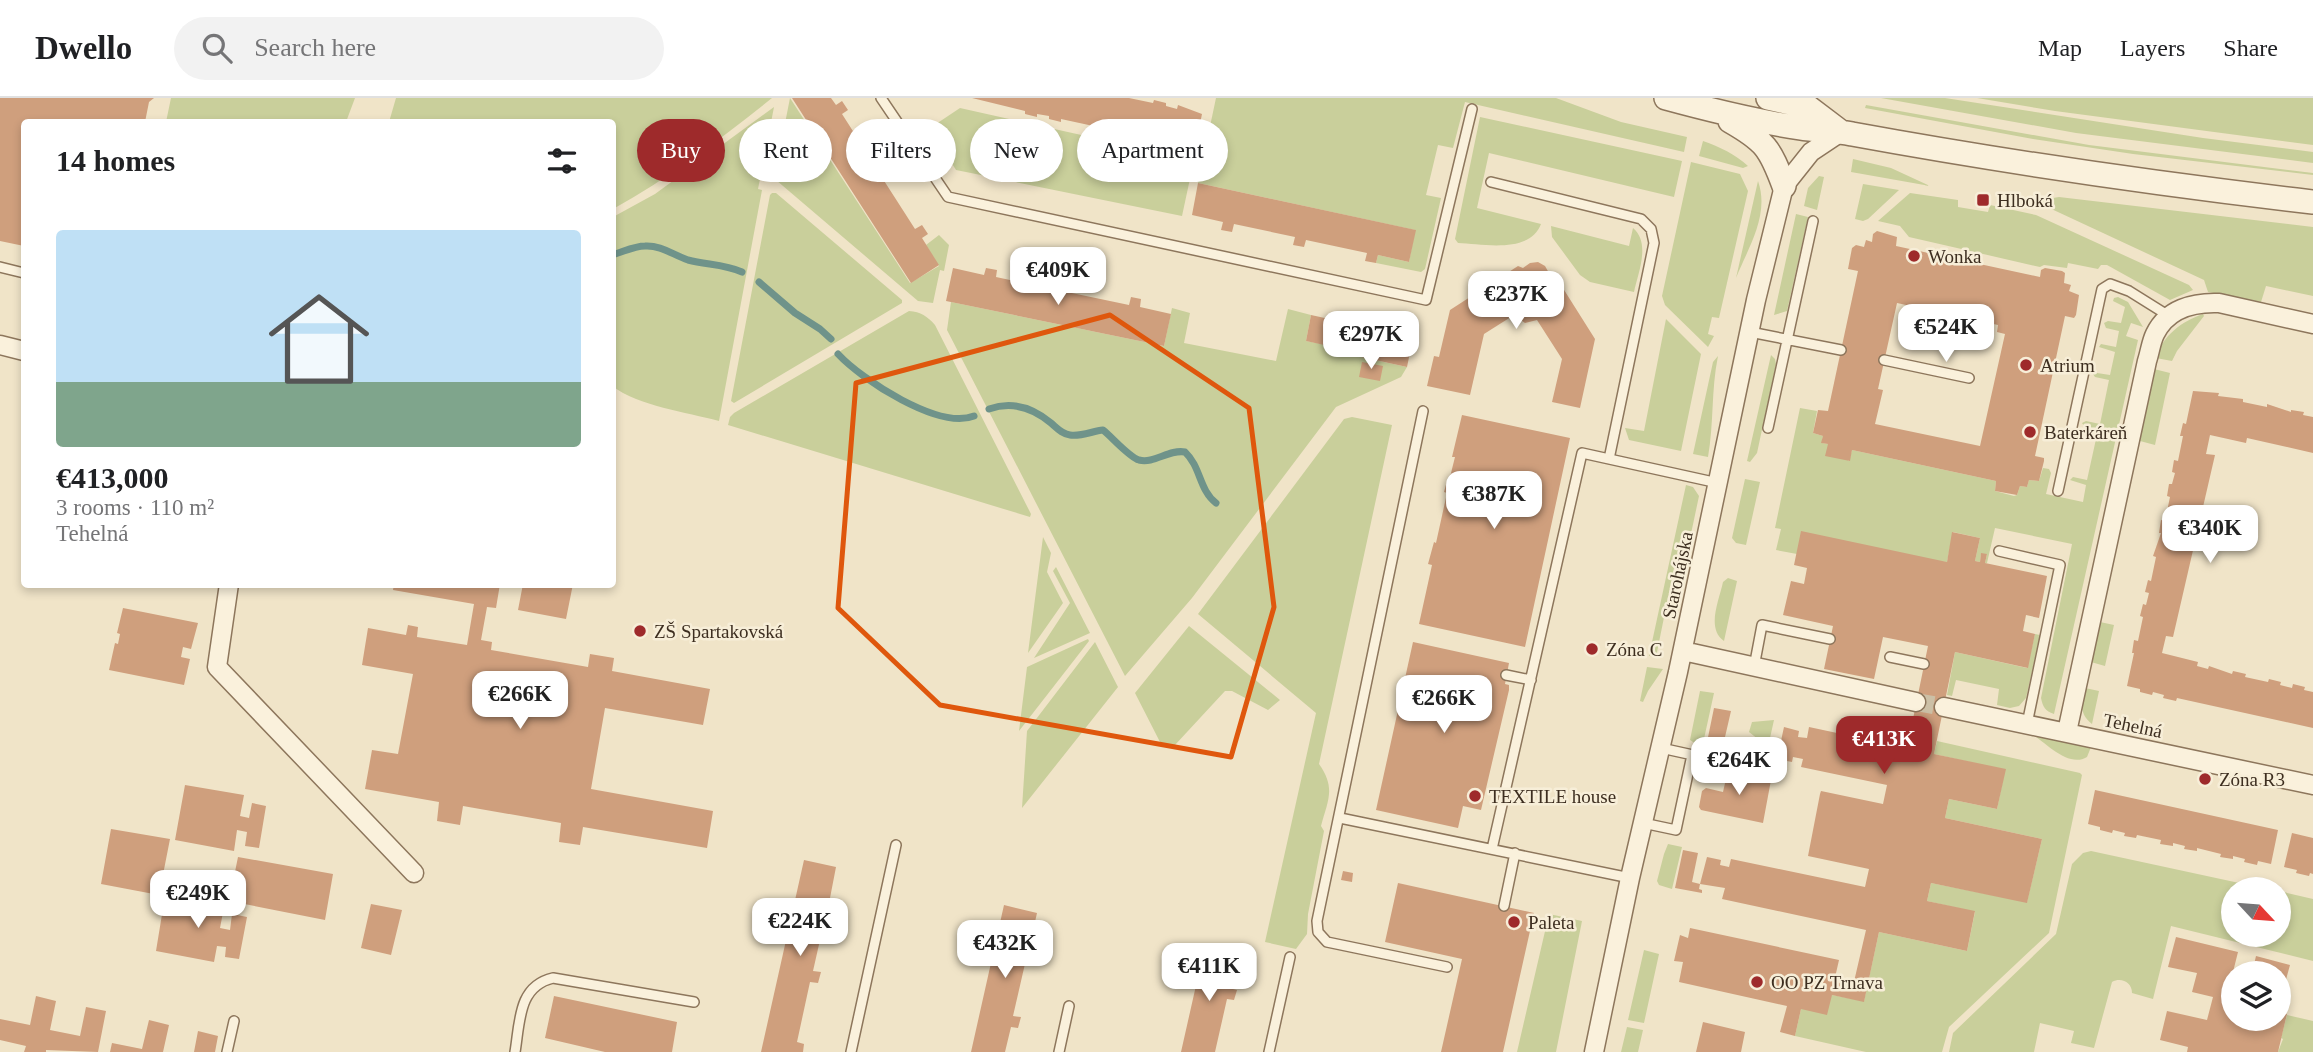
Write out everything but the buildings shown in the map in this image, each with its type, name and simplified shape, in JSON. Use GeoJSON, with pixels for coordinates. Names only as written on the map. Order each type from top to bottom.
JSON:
{"type":"FeatureCollection","features":[{"type":"Feature","properties":{"kind":"street"},"geometry":{"type":"LineString","coordinates":[[1666,98],[1712,111],[1801,129],[1841,132],[2022,164],[2313,202]]}},
{"type":"Feature","properties":{"kind":"street"},"geometry":{"type":"LineString","coordinates":[[1712,111],[1760,98]]}},
{"type":"Feature","properties":{"kind":"street"},"geometry":{"type":"LineString","coordinates":[[1768,98],[1808,107],[1841,132]]}},
{"type":"Feature","properties":{"kind":"street"},"geometry":{"type":"LineString","coordinates":[[1712,111],[1755,135],[1774,158],[1784,186]]}},
{"type":"Feature","properties":{"kind":"street"},"geometry":{"type":"LineString","coordinates":[[1774,158],[1789,141],[1841,132]]}},
{"type":"Feature","properties":{"kind":"street","name":"Starohájska"},"geometry":{"type":"LineString","coordinates":[[1594,1052],[1630,878],[1683,651],[1750,332],[1784,186],[1811,152],[1841,132]]}},
{"type":"Feature","properties":{"kind":"street"},"geometry":{"type":"LineString","coordinates":[[2067,733],[2147,361],[2156,333],[2169,317],[2186,305],[2218,303],[2313,324]]}},
{"type":"Feature","properties":{"kind":"street"},"geometry":{"type":"LineString","coordinates":[[0,345],[21,350]]}},
{"type":"Feature","properties":{"kind":"street"},"geometry":{"type":"LineString","coordinates":[[228,588],[217,667],[414,873]]}},
{"type":"Feature","properties":{"kind":"street"},"geometry":{"type":"LineString","coordinates":[[1683,651],[1916,702]]}},
{"type":"Feature","properties":{"kind":"street","name":"Tehelná"},"geometry":{"type":"LineString","coordinates":[[1944,707],[2313,785]]}},
{"type":"Feature","properties":{"kind":"lane"},"geometry":{"type":"LineString","coordinates":[[881,98],[948,197],[1426,300],[1472,109]]}},
{"type":"Feature","properties":{"kind":"lane"},"geometry":{"type":"LineString","coordinates":[[1491,182],[1641,219],[1651,229],[1654,243],[1609,458]]}},
{"type":"Feature","properties":{"kind":"lane"},"geometry":{"type":"LineString","coordinates":[[1768,428],[1813,221]]}},
{"type":"Feature","properties":{"kind":"lane"},"geometry":{"type":"LineString","coordinates":[[0,267],[21,272]]}},
{"type":"Feature","properties":{"kind":"lane"},"geometry":{"type":"LineString","coordinates":[[2058,491],[2102,289],[2110,284],[2129,290],[2169,317]]}},
{"type":"Feature","properties":{"kind":"lane"},"geometry":{"type":"LineString","coordinates":[[1750,332],[1841,351]]}},
{"type":"Feature","properties":{"kind":"lane"},"geometry":{"type":"LineString","coordinates":[[1884,360],[1969,378]]}},
{"type":"Feature","properties":{"kind":"lane"},"geometry":{"type":"LineString","coordinates":[[1423,411],[1317,921],[1318,932],[1327,942],[1447,968]]}},
{"type":"Feature","properties":{"kind":"lane"},"geometry":{"type":"LineString","coordinates":[[1492,849],[1582,453],[1718,483]]}},
{"type":"Feature","properties":{"kind":"lane"},"geometry":{"type":"LineString","coordinates":[[1999,551],[2060,565],[2027,724]]}},
{"type":"Feature","properties":{"kind":"lane"},"geometry":{"type":"LineString","coordinates":[[1754,667],[1762,625],[1830,639]]}},
{"type":"Feature","properties":{"kind":"lane"},"geometry":{"type":"LineString","coordinates":[[1890,657],[1924,664]]}},
{"type":"Feature","properties":{"kind":"lane"},"geometry":{"type":"LineString","coordinates":[[1506,675],[1531,680]]}},
{"type":"Feature","properties":{"kind":"lane"},"geometry":{"type":"LineString","coordinates":[[1643,822],[1676,830],[1697,756],[1661,748]]}},
{"type":"Feature","properties":{"kind":"lane"},"geometry":{"type":"LineString","coordinates":[[1340,818],[1630,878]]}},
{"type":"Feature","properties":{"kind":"lane"},"geometry":{"type":"LineString","coordinates":[[851,1052],[896,845]]}},
{"type":"Feature","properties":{"kind":"lane"},"geometry":{"type":"LineString","coordinates":[[1504,906],[1515,853]]}},
{"type":"Feature","properties":{"kind":"lane"},"geometry":{"type":"LineString","coordinates":[[1269,1052],[1290,957]]}},
{"type":"Feature","properties":{"kind":"lane"},"geometry":{"type":"LineString","coordinates":[[515,1052],[523,1006],[529,991],[540,981],[553,978],[694,1002]]}},
{"type":"Feature","properties":{"kind":"lane"},"geometry":{"type":"LineString","coordinates":[[1059,1052],[1069,1006]]}},
{"type":"Feature","properties":{"kind":"lane"},"geometry":{"type":"LineString","coordinates":[[227,1052],[234,1021]]}},
{"type":"Feature","properties":{"kind":"highlighted area"},"geometry":{"type":"Polygon","coordinates":[[[1110,315],[1249,408],[1274,607],[1231,757],[940,705],[838,608],[856,383],[1110,315]]]}},
{"type":"Feature","properties":{"kind":"green space"},"geometry":{"type":"Polygon","coordinates":[[[171,98],[355,98],[347,119],[167,119],[171,98]]]}},
{"type":"Feature","properties":{"kind":"green space"},"geometry":{"type":"Polygon","coordinates":[[[396,98],[772,98],[745,119],[739,119],[739,124],[725,135],[725,119],[637,119],[637,182],[658,182],[616,207],[616,119],[390,119],[396,98]]]}},
{"type":"Feature","properties":{"kind":"green space"},"geometry":{"type":"Polygon","coordinates":[[[790,98],[804,119],[786,119],[790,98]]]}},
{"type":"Feature","properties":{"kind":"green space"},"geometry":{"type":"Polygon","coordinates":[[[1216,98],[1556,98],[1621,122],[1687,137],[1684,152],[1465,102],[1453,148],[1438,145],[1426,195],[1441,198],[1425,269],[1421,272],[1376,263],[1378,255],[1409,262],[1415,230],[1198,183],[1228,182],[1228,119],[1212,119],[1216,98]]]}},
{"type":"Feature","properties":{"kind":"green space"},"geometry":{"type":"Polygon","coordinates":[[[1881,98],[1945,98],[2203,138],[2313,152],[2313,163],[2076,133],[1881,98]]]}},
{"type":"Feature","properties":{"kind":"green space"},"geometry":{"type":"Polygon","coordinates":[[[1977,98],[2313,98],[2313,145],[2055,111],[1977,98]]]}},
{"type":"Feature","properties":{"kind":"green space"},"geometry":{"type":"Polygon","coordinates":[[[1866,105],[2089,145],[2313,175],[2133,154],[2033,139],[1865,108],[1866,105]]]}},
{"type":"Feature","properties":{"kind":"green space"},"geometry":{"type":"Polygon","coordinates":[[[774,107],[772,119],[758,119],[774,107]]]}},
{"type":"Feature","properties":{"kind":"green space"},"geometry":{"type":"Polygon","coordinates":[[[960,108],[1010,119],[970,119],[970,173],[956,170],[956,119],[944,119],[960,108]]]}},
{"type":"Feature","properties":{"kind":"green space"},"geometry":{"type":"Polygon","coordinates":[[[1480,117],[1682,161],[1674,197],[1489,153],[1477,208],[1541,224],[1527,240],[1516,243],[1458,243],[1455,239],[1480,117]]]}},
{"type":"Feature","properties":{"kind":"green space"},"geometry":{"type":"Polygon","coordinates":[[[1063,131],[1077,134],[1077,182],[1189,182],[1182,216],[1015,182],[1063,182],[1063,131]]]}},
{"type":"Feature","properties":{"kind":"green space"},"geometry":{"type":"Polygon","coordinates":[[[739,133],[739,182],[759,182],[758,189],[762,190],[719,421],[663,408],[635,399],[616,389],[616,215],[671,182],[725,182],[725,143],[739,133]]]}},
{"type":"Feature","properties":{"kind":"green space"},"geometry":{"type":"Polygon","coordinates":[[[1703,141],[1727,151],[1748,166],[1743,168],[1699,156],[1703,141]]]}},
{"type":"Feature","properties":{"kind":"green space"},"geometry":{"type":"Polygon","coordinates":[[[1853,159],[1891,168],[1930,186],[1851,172],[1853,159]]]}},
{"type":"Feature","properties":{"kind":"green space"},"geometry":{"type":"Polygon","coordinates":[[[1691,162],[1740,174],[1748,191],[1719,318],[1712,317],[1708,334],[1714,336],[1708,347],[1665,305],[1662,296],[1691,162]]]}},
{"type":"Feature","properties":{"kind":"green space"},"geometry":{"type":"Polygon","coordinates":[[[832,163],[910,283],[939,266],[926,245],[939,235],[949,245],[944,271],[940,270],[933,303],[918,301],[778,182],[832,182],[832,163]]]}},
{"type":"Feature","properties":{"kind":"green space"},"geometry":{"type":"Polygon","coordinates":[[[1819,176],[1824,177],[1817,210],[1804,206],[1808,188],[1819,176]]]}},
{"type":"Feature","properties":{"kind":"green space"},"geometry":{"type":"Polygon","coordinates":[[[1758,181],[1761,194],[1759,219],[1736,278],[1758,181]]]}},
{"type":"Feature","properties":{"kind":"green space"},"geometry":{"type":"Polygon","coordinates":[[[1863,184],[1899,190],[1863,221],[1855,219],[1863,184]]]}},
{"type":"Feature","properties":{"kind":"green space"},"geometry":{"type":"Polygon","coordinates":[[[772,193],[776,193],[902,300],[902,303],[734,403],[731,401],[772,193]]]}},
{"type":"Feature","properties":{"kind":"green space"},"geometry":{"type":"Polygon","coordinates":[[[1910,193],[1958,200],[1958,207],[1988,212],[1990,205],[2036,215],[2189,285],[2193,290],[2170,300],[2107,265],[2101,265],[2098,269],[2068,263],[2067,268],[2044,265],[2040,267],[1909,237],[1900,226],[1878,221],[1910,193]]]}},
{"type":"Feature","properties":{"kind":"green space"},"geometry":{"type":"Polygon","coordinates":[[[2059,197],[2313,227],[2313,296],[2266,286],[2261,302],[2208,292],[2204,280],[2045,206],[2029,202],[2059,197]]]}},
{"type":"Feature","properties":{"kind":"green space"},"geometry":{"type":"Polygon","coordinates":[[[1796,214],[1808,217],[1787,311],[1774,315],[1796,214]]]}},
{"type":"Feature","properties":{"kind":"green space"},"geometry":{"type":"Polygon","coordinates":[[[1551,226],[1629,246],[1633,228],[1638,234],[1642,250],[1634,292],[1590,282],[1580,275],[1552,237],[1551,226]]]}},
{"type":"Feature","properties":{"kind":"green space"},"geometry":{"type":"Polygon","coordinates":[[[2118,297],[2128,302],[2143,327],[2131,323],[2126,336],[2138,340],[2054,714],[2048,712],[2041,698],[2072,544],[1995,528],[1987,563],[1987,554],[1981,554],[1980,562],[1975,561],[1980,538],[1953,532],[1947,562],[1797,554],[1776,550],[1781,529],[1775,528],[1800,408],[1817,411],[1813,433],[1823,436],[1822,443],[1828,444],[1849,461],[1852,450],[1996,481],[1995,491],[2014,496],[2020,486],[2027,487],[2029,480],[2039,481],[2043,468],[2049,469],[2051,473],[2046,494],[2083,502],[2086,485],[2070,480],[2073,477],[2087,480],[2098,430],[2082,423],[2086,421],[2100,424],[2109,380],[2095,377],[2093,374],[2110,375],[2115,352],[2099,347],[2101,344],[2116,347],[2119,331],[2106,328],[2104,323],[2121,323],[2125,307],[2113,301],[2118,297]]]}},
{"type":"Feature","properties":{"kind":"green space"},"geometry":{"type":"Polygon","coordinates":[[[951,302],[1164,346],[1172,308],[1190,313],[1184,343],[1276,361],[1288,309],[1311,315],[1306,341],[1348,349],[1347,354],[1407,367],[1401,377],[1336,407],[1192,598],[1125,676],[947,330],[951,302]]]}},
{"type":"Feature","properties":{"kind":"green space"},"geometry":{"type":"Polygon","coordinates":[[[909,311],[924,315],[935,325],[1031,514],[1030,517],[728,425],[734,413],[909,311]]]}},
{"type":"Feature","properties":{"kind":"green space"},"geometry":{"type":"Polygon","coordinates":[[[2203,314],[2172,361],[2156,358],[2163,343],[2174,330],[2203,314]]]}},
{"type":"Feature","properties":{"kind":"green space"},"geometry":{"type":"Polygon","coordinates":[[[1666,319],[1701,354],[1681,451],[1629,440],[1625,428],[1644,431],[1666,319]]]}},
{"type":"Feature","properties":{"kind":"green space"},"geometry":{"type":"Polygon","coordinates":[[[1771,355],[1776,364],[1757,453],[1750,462],[1747,461],[1771,355]]]}},
{"type":"Feature","properties":{"kind":"green space"},"geometry":{"type":"Polygon","coordinates":[[[1718,356],[1708,457],[1693,454],[1713,362],[1718,356]]]}},
{"type":"Feature","properties":{"kind":"green space"},"geometry":{"type":"Polygon","coordinates":[[[2154,369],[2170,373],[2155,445],[2140,441],[2154,369]]]}},
{"type":"Feature","properties":{"kind":"green space"},"geometry":{"type":"Polygon","coordinates":[[[1352,417],[1392,425],[1319,764],[1327,780],[1329,794],[1321,826],[1324,831],[1308,914],[1307,934],[1296,949],[1265,942],[1316,713],[1198,614],[1344,419],[1352,417]]]}},
{"type":"Feature","properties":{"kind":"green space"},"geometry":{"type":"Polygon","coordinates":[[[1745,479],[1760,482],[1746,545],[1736,543],[1732,538],[1745,479]]]}},
{"type":"Feature","properties":{"kind":"green space"},"geometry":{"type":"Polygon","coordinates":[[[1686,485],[1693,487],[1699,496],[1688,548],[1675,563],[1656,657],[1649,656],[1686,485]]]}},
{"type":"Feature","properties":{"kind":"green space"},"geometry":{"type":"Polygon","coordinates":[[[1043,537],[1051,553],[1047,572],[1063,603],[1028,653],[1043,537]]]}},
{"type":"Feature","properties":{"kind":"green space"},"geometry":{"type":"Polygon","coordinates":[[[1056,567],[1090,633],[1034,658],[1070,603],[1053,571],[1056,567]]]}},
{"type":"Feature","properties":{"kind":"green space"},"geometry":{"type":"Polygon","coordinates":[[[1728,578],[1737,581],[1724,641],[1719,636],[1715,622],[1723,582],[1728,578]]]}},
{"type":"Feature","properties":{"kind":"green space"},"geometry":{"type":"Polygon","coordinates":[[[2100,622],[2114,625],[2105,666],[2091,662],[2100,622]]]}},
{"type":"Feature","properties":{"kind":"green space"},"geometry":{"type":"Polygon","coordinates":[[[1189,626],[1280,700],[1268,710],[1232,691],[1225,691],[1175,745],[1167,748],[1160,742],[1135,693],[1189,626]]]}},
{"type":"Feature","properties":{"kind":"green space"},"geometry":{"type":"Polygon","coordinates":[[[2035,634],[2040,635],[2026,698],[2019,706],[2010,708],[1997,705],[1999,689],[1956,680],[1952,696],[1947,695],[1955,652],[2027,668],[2035,634]]]}},
{"type":"Feature","properties":{"kind":"green space"},"geometry":{"type":"Polygon","coordinates":[[[1088,639],[1089,641],[1019,731],[1027,667],[1088,639]]]}},
{"type":"Feature","properties":{"kind":"green space"},"geometry":{"type":"Polygon","coordinates":[[[1095,642],[1118,687],[1022,808],[1027,731],[1095,642]]]}},
{"type":"Feature","properties":{"kind":"green space"},"geometry":{"type":"Polygon","coordinates":[[[1647,667],[1663,669],[1643,702],[1640,701],[1647,667]]]}},
{"type":"Feature","properties":{"kind":"green space"},"geometry":{"type":"Polygon","coordinates":[[[2085,688],[2099,691],[2092,724],[2082,708],[2085,688]]]}},
{"type":"Feature","properties":{"kind":"green space"},"geometry":{"type":"Polygon","coordinates":[[[1700,691],[1714,693],[1702,748],[1690,740],[1700,691]]]}},
{"type":"Feature","properties":{"kind":"green space"},"geometry":{"type":"Polygon","coordinates":[[[1774,720],[1768,747],[1749,732],[1752,722],[1774,720]]]}},
{"type":"Feature","properties":{"kind":"green space"},"geometry":{"type":"Polygon","coordinates":[[[2032,734],[2091,747],[2087,757],[2073,759],[2058,753],[2032,734]]]}},
{"type":"Feature","properties":{"kind":"green space"},"geometry":{"type":"Polygon","coordinates":[[[1937,741],[2082,775],[2049,933],[1949,1027],[1942,1052],[1866,1052],[1795,1036],[1801,1009],[1832,995],[1864,1001],[1879,932],[1967,951],[1975,912],[1927,901],[1931,883],[2027,902],[2042,839],[1945,818],[1949,799],[1997,809],[2005,770],[1934,754],[1937,741]]]}},
{"type":"Feature","properties":{"kind":"green space"},"geometry":{"type":"Polygon","coordinates":[[[1742,744],[1765,763],[1764,768],[1728,759],[1731,746],[1742,744]]]}},
{"type":"Feature","properties":{"kind":"green space"},"geometry":{"type":"Polygon","coordinates":[[[1668,844],[1682,847],[1672,889],[1659,885],[1657,881],[1668,844]]]}},
{"type":"Feature","properties":{"kind":"green space"},"geometry":{"type":"Polygon","coordinates":[[[2091,851],[2221,879],[2221,938],[2171,926],[2153,999],[2132,993],[2125,982],[2112,982],[2094,1048],[2071,1043],[2074,1031],[2040,1023],[2034,1052],[1949,1052],[1953,1033],[2056,934],[2072,864],[2083,853],[2091,851]]]}},
{"type":"Feature","properties":{"kind":"green space"},"geometry":{"type":"Polygon","coordinates":[[[2291,894],[2313,899],[2313,961],[2256,947],[2291,947],[2291,894]]]}},
{"type":"Feature","properties":{"kind":"green space"},"geometry":{"type":"Polygon","coordinates":[[[1549,914],[1582,921],[1556,1052],[1517,1052],[1549,914]]]}},
{"type":"Feature","properties":{"kind":"green space"},"geometry":{"type":"Polygon","coordinates":[[[1644,950],[1659,954],[1644,1023],[1628,1020],[1644,950]]]}},
{"type":"Feature","properties":{"kind":"green space"},"geometry":{"type":"Polygon","coordinates":[[[2291,1016],[2313,1021],[2313,1052],[2278,1052],[2283,1039],[2283,1031],[2291,1031],[2291,1016]]]}},
{"type":"Feature","properties":{"kind":"green space"},"geometry":{"type":"Polygon","coordinates":[[[1627,1027],[1643,1030],[1638,1052],[1621,1052],[1627,1027]]]}},
{"type":"Feature","properties":{"kind":"waterway"},"geometry":{"type":"LineString","coordinates":[[616,254],[651,246],[688,260],[742,272]]}},
{"type":"Feature","properties":{"kind":"waterway"},"geometry":{"type":"LineString","coordinates":[[759,282],[831,339]]}},
{"type":"Feature","properties":{"kind":"waterway"},"geometry":{"type":"LineString","coordinates":[[838,354],[864,377],[902,400],[941,416],[974,416]]}},
{"type":"Feature","properties":{"kind":"waterway"},"geometry":{"type":"LineString","coordinates":[[989,409],[1022,407],[1037,413],[1070,435],[1103,430],[1139,460],[1185,452],[1194,464],[1206,492],[1216,503]]}},
{"type":"Feature","properties":{"kind":"tunnel"},"geometry":{"type":"LineString","coordinates":[[1916,702],[1944,707]]}},
{"type":"Feature","properties":{"kind":"place","name":"Hlboká"},"geometry":{"type":"Point","coordinates":[1983,200]}},
{"type":"Feature","properties":{"kind":"place","name":"Wonka"},"geometry":{"type":"Point","coordinates":[1914,256]}},
{"type":"Feature","properties":{"kind":"place","name":"Atrium"},"geometry":{"type":"Point","coordinates":[2026,365]}},
{"type":"Feature","properties":{"kind":"place","name":"Baterkáreň"},"geometry":{"type":"Point","coordinates":[2030,432]}},
{"type":"Feature","properties":{"kind":"place","name":"ZŠ Spartakovská"},"geometry":{"type":"Point","coordinates":[640,631]}},
{"type":"Feature","properties":{"kind":"place","name":"Zóna C"},"geometry":{"type":"Point","coordinates":[1592,649]}},
{"type":"Feature","properties":{"kind":"place","name":"Zóna R3"},"geometry":{"type":"Point","coordinates":[2205,779]}},
{"type":"Feature","properties":{"kind":"place","name":"TEXTILE house"},"geometry":{"type":"Point","coordinates":[1475,796]}},
{"type":"Feature","properties":{"kind":"place","name":"Paleta"},"geometry":{"type":"Point","coordinates":[1514,922]}},
{"type":"Feature","properties":{"kind":"place","name":"OO PZ Trnava"},"geometry":{"type":"Point","coordinates":[1757,982]}}]}
